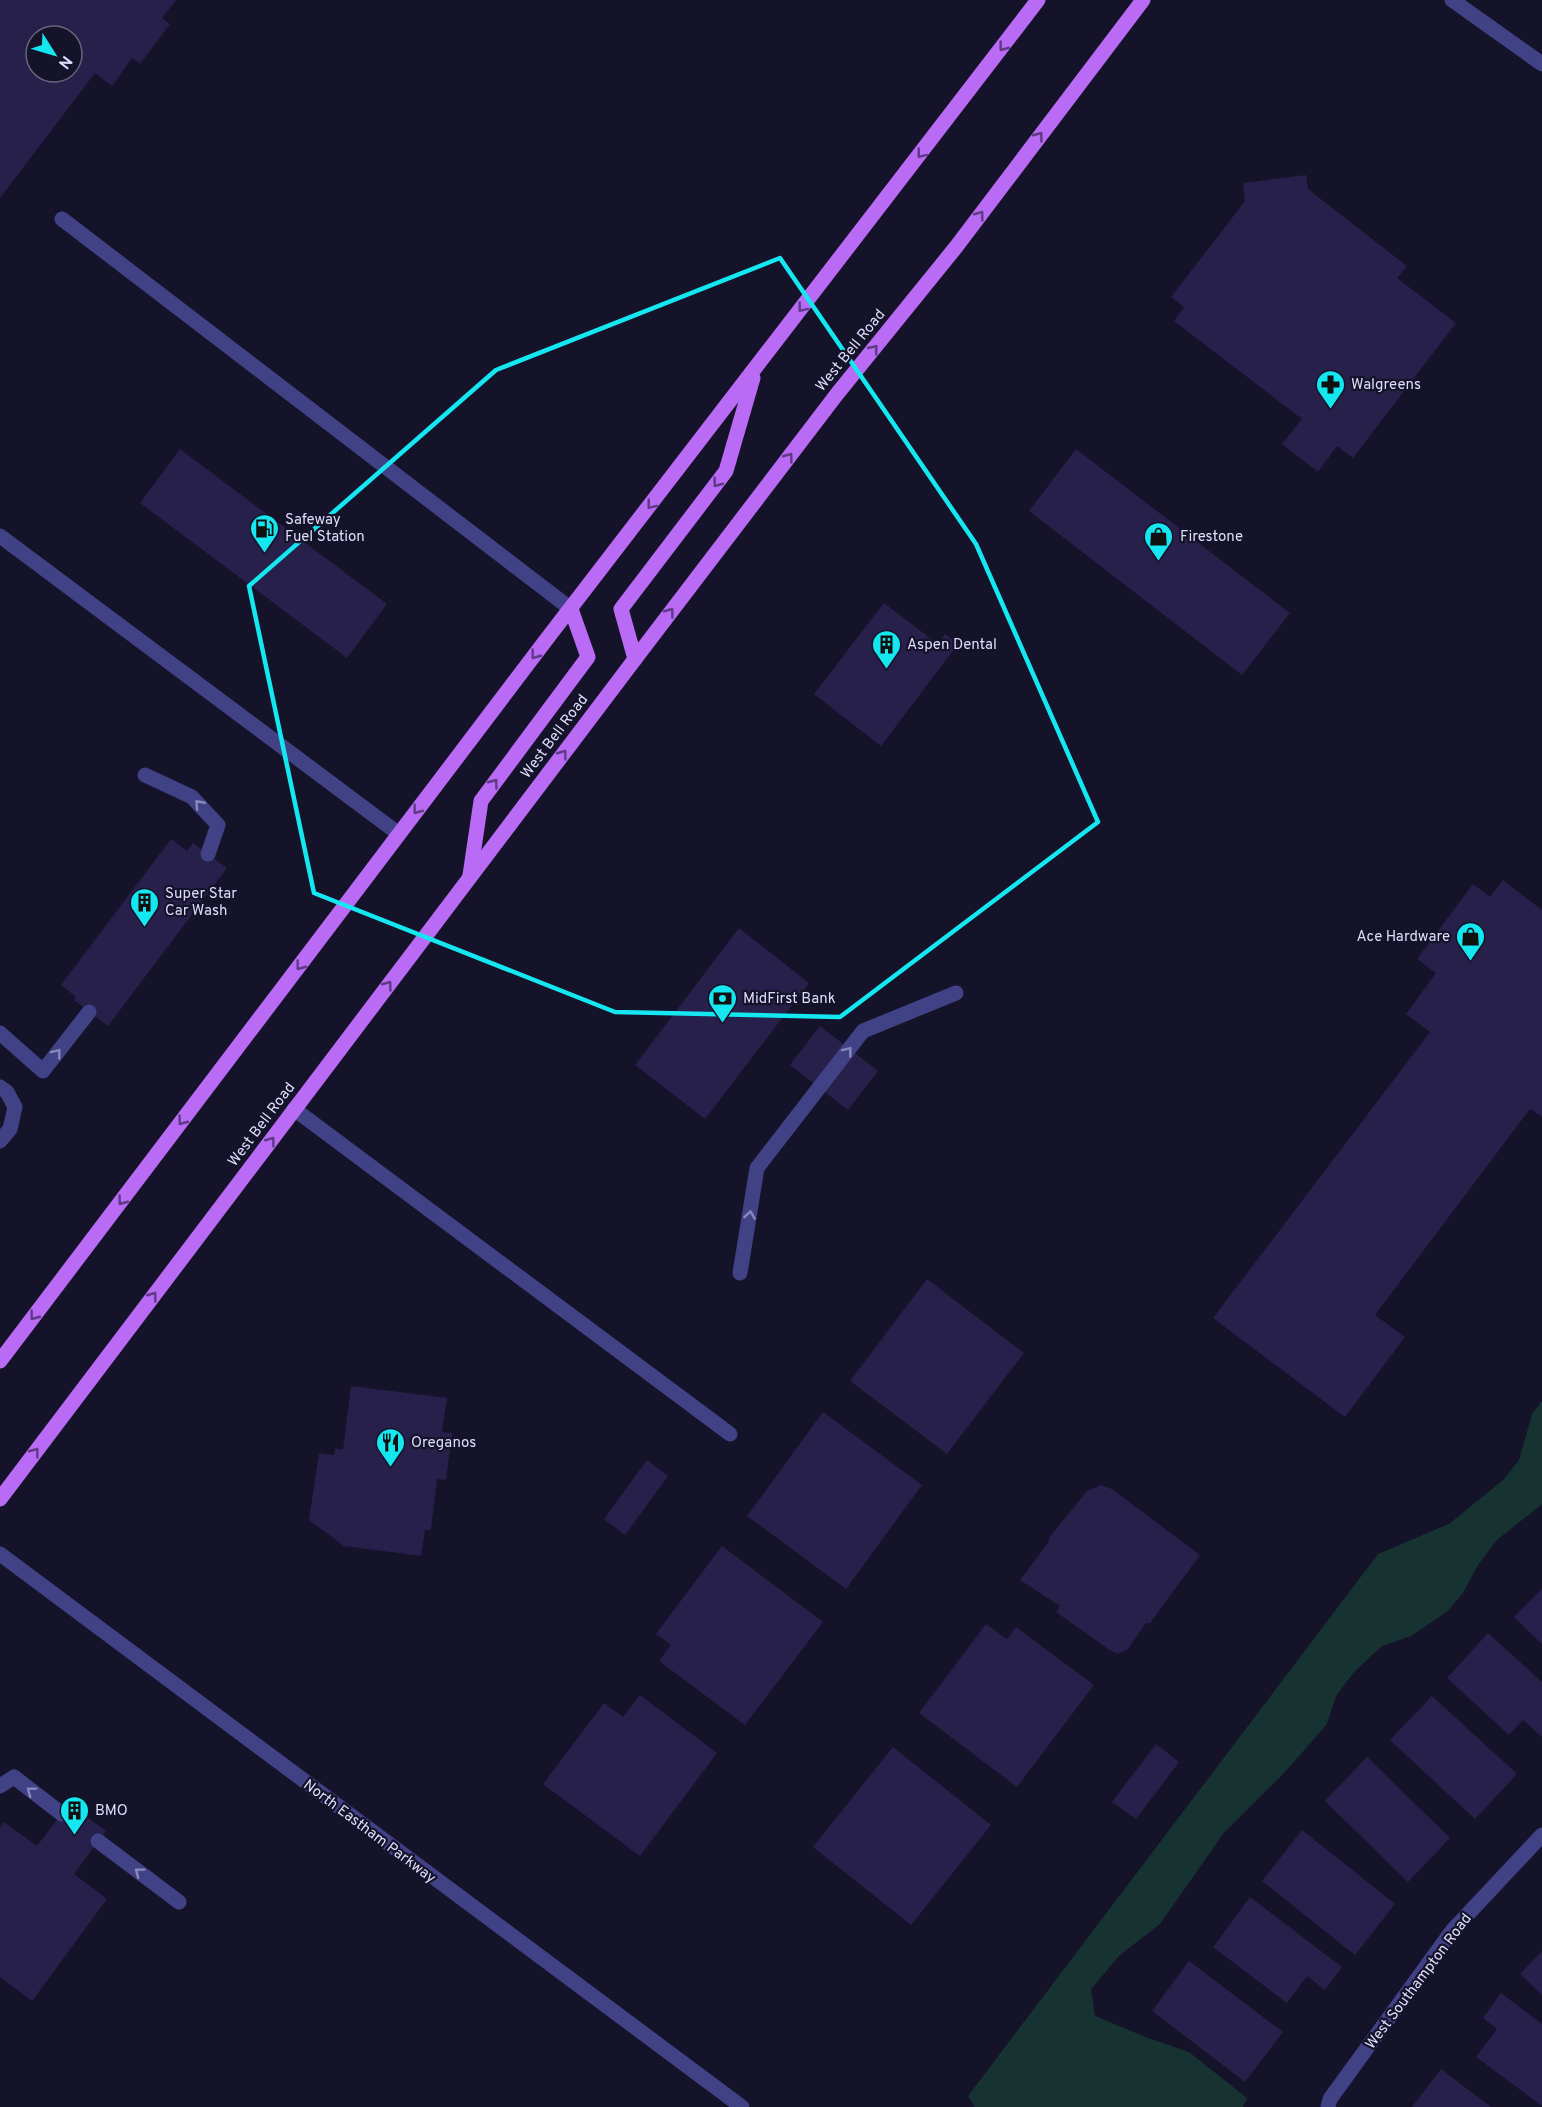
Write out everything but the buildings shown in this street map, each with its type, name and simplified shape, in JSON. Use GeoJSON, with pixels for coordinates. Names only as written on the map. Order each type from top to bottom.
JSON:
{"type":"FeatureCollection","features":[{"type":"Feature","properties":{"kind":"main road"},"geometry":{"type":"LineString","coordinates":[[0,1361],[399,834],[1038,0]]}},
{"type":"Feature","properties":{"kind":"main road","name":"West Bell Road"},"geometry":{"type":"LineString","coordinates":[[0,1499],[837,394],[956,247],[1143,0]]}},
{"type":"Feature","properties":{"kind":"main road"},"geometry":{"type":"LineString","coordinates":[[635,659],[621,609],[726,471],[756,368]]}},
{"type":"Feature","properties":{"kind":"main road"},"geometry":{"type":"LineString","coordinates":[[469,878],[481,801],[588,657],[571,609]]}},
{"type":"Feature","properties":{"kind":"street"},"geometry":{"type":"LineString","coordinates":[[1452,0],[1542,64]]}},
{"type":"Feature","properties":{"kind":"street"},"geometry":{"type":"LineString","coordinates":[[62,219],[571,609]]}},
{"type":"Feature","properties":{"kind":"street"},"geometry":{"type":"LineString","coordinates":[[0,536],[399,834]]}},
{"type":"Feature","properties":{"kind":"street"},"geometry":{"type":"LineString","coordinates":[[145,775],[192,796],[218,825],[208,854]]}},
{"type":"Feature","properties":{"kind":"street"},"geometry":{"type":"LineString","coordinates":[[740,1272],[758,1168],[864,1031],[956,993]]}},
{"type":"Feature","properties":{"kind":"street"},"geometry":{"type":"LineString","coordinates":[[0,1033],[43,1071],[89,1012]]}},
{"type":"Feature","properties":{"kind":"street"},"geometry":{"type":"LineString","coordinates":[[0,1087],[7,1092],[15,1107],[10,1129],[0,1141]]}},
{"type":"Feature","properties":{"kind":"street"},"geometry":{"type":"LineString","coordinates":[[294,1109],[730,1434]]}},
{"type":"Feature","properties":{"kind":"street","name":"North Eastham Parkway"},"geometry":{"type":"LineString","coordinates":[[0,1554],[742,2107]]}},
{"type":"Feature","properties":{"kind":"street"},"geometry":{"type":"LineString","coordinates":[[0,1786],[14,1778],[62,1814]]}},
{"type":"Feature","properties":{"kind":"street","name":"West Southampton Road"},"geometry":{"type":"LineString","coordinates":[[1328,2107],[1330,2099],[1452,1931],[1542,1835]]}},
{"type":"Feature","properties":{"kind":"street"},"geometry":{"type":"LineString","coordinates":[[98,1841],[179,1902]]}},
{"type":"Feature","properties":{"kind":"highlighted area"},"geometry":{"type":"Polygon","coordinates":[[[780,258],[976,544],[1098,822],[840,1017],[615,1012],[314,893],[249,586],[496,370],[780,258]]]}},
{"type":"Feature","properties":{"kind":"green space"},"geometry":{"type":"Polygon","coordinates":[[[1542,1401],[1542,1504],[1497,1540],[1478,1565],[1463,1593],[1448,1611],[1411,1636],[1382,1646],[1354,1672],[1336,1696],[1327,1724],[1285,1772],[1223,1834],[1160,1924],[1120,1955],[1091,1989],[1095,2016],[1189,2052],[1247,2098],[1243,2107],[975,2107],[968,2096],[1378,1554],[1449,1524],[1503,1480],[1519,1460],[1532,1414],[1542,1401]]]}},
{"type":"Feature","properties":{"kind":"place","name":"Walgreens"},"geometry":{"type":"Point","coordinates":[1330,410]}},
{"type":"Feature","properties":{"kind":"place","name":"Safeway Fuel Station"},"geometry":{"type":"Point","coordinates":[264,554]}},
{"type":"Feature","properties":{"kind":"place","name":"Firestone"},"geometry":{"type":"Point","coordinates":[1159,562]}},
{"type":"Feature","properties":{"kind":"place","name":"Aspen Dental"},"geometry":{"type":"Point","coordinates":[886,670]}},
{"type":"Feature","properties":{"kind":"place","name":"Super Star Car Wash"},"geometry":{"type":"Point","coordinates":[144,928]}},
{"type":"Feature","properties":{"kind":"place","name":"Ace Hardware"},"geometry":{"type":"Point","coordinates":[1471,962]}},
{"type":"Feature","properties":{"kind":"place","name":"MidFirst Bank"},"geometry":{"type":"Point","coordinates":[722,1024]}},
{"type":"Feature","properties":{"kind":"place","name":"Oreganos"},"geometry":{"type":"Point","coordinates":[390,1468]}},
{"type":"Feature","properties":{"kind":"place","name":"BMO"},"geometry":{"type":"Point","coordinates":[74,1836]}}]}
